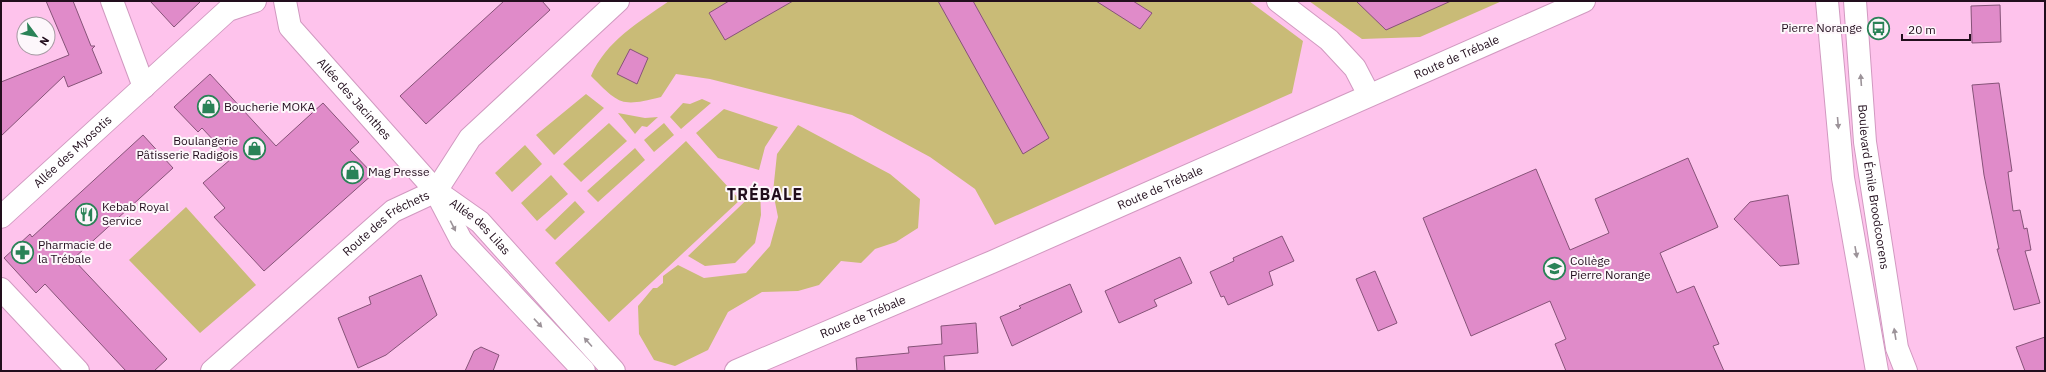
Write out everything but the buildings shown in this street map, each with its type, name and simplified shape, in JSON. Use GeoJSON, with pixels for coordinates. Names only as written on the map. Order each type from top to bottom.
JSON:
{"type":"FeatureCollection","features":[{"type":"Feature","properties":{"kind":"street"},"geometry":{"type":"LineString","coordinates":[[112,1],[144,87]]}},
{"type":"Feature","properties":{"kind":"street","name":"Allée des Myosotis"},"geometry":{"type":"LineString","coordinates":[[1,217],[228,10],[256,1]]}},
{"type":"Feature","properties":{"kind":"street","name":"Allée des Jacinthes"},"geometry":{"type":"LineString","coordinates":[[285,1],[290,27],[436,191]]}},
{"type":"Feature","properties":{"kind":"street","name":"Route des Fréchets"},"geometry":{"type":"LineString","coordinates":[[212,371],[393,211],[436,191],[470,138],[618,1]]}},
{"type":"Feature","properties":{"kind":"street"},"geometry":{"type":"LineString","coordinates":[[1278,1],[1334,31],[1369,95]]}},
{"type":"Feature","properties":{"kind":"street","name":"Route de Trébale"},"geometry":{"type":"LineString","coordinates":[[736,371],[992,262],[1584,1]]}},
{"type":"Feature","properties":{"kind":"street"},"geometry":{"type":"LineString","coordinates":[[1827,1],[1843,178],[1877,371]]}},
{"type":"Feature","properties":{"kind":"street","name":"Boulevard Émile Broodcoorens"},"geometry":{"type":"LineString","coordinates":[[1855,1],[1865,142],[1897,348],[1906,371]]}},
{"type":"Feature","properties":{"kind":"street","name":"Allée des Lilas"},"geometry":{"type":"LineString","coordinates":[[436,191],[461,240],[581,369]]}},
{"type":"Feature","properties":{"kind":"street","name":"Allée des Lilas"},"geometry":{"type":"LineString","coordinates":[[436,191],[480,222],[614,371]]}},
{"type":"Feature","properties":{"kind":"street"},"geometry":{"type":"LineString","coordinates":[[1,289],[78,371]]}},
{"type":"Feature","properties":{"kind":"shaded area"},"geometry":{"type":"Polygon","coordinates":[[[669,1],[1249,1],[1303,41],[1292,93],[995,225],[975,189],[930,157],[852,115],[710,79],[676,74],[661,97],[637,102],[622,101],[615,98],[591,76],[597,64],[605,52],[624,33],[669,1]]]}},
{"type":"Feature","properties":{"kind":"shaded area"},"geometry":{"type":"Polygon","coordinates":[[[1309,1],[1502,1],[1420,37],[1362,39],[1309,1]]]}},
{"type":"Feature","properties":{"kind":"shaded area"},"geometry":{"type":"Polygon","coordinates":[[[586,94],[604,108],[554,155],[536,135],[586,94]]]}},
{"type":"Feature","properties":{"kind":"shaded area"},"geometry":{"type":"Polygon","coordinates":[[[702,99],[711,103],[681,129],[670,117],[683,103],[690,104],[702,99]]]}},
{"type":"Feature","properties":{"kind":"shaded area"},"geometry":{"type":"Polygon","coordinates":[[[724,109],[778,127],[765,147],[759,170],[718,158],[696,133],[724,109]]]}},
{"type":"Feature","properties":{"kind":"shaded area"},"geometry":{"type":"Polygon","coordinates":[[[618,113],[645,118],[658,117],[647,127],[642,126],[635,134],[618,113]]]}},
{"type":"Feature","properties":{"kind":"shaded area"},"geometry":{"type":"Polygon","coordinates":[[[609,123],[627,141],[581,182],[563,164],[609,123]]]}},
{"type":"Feature","properties":{"kind":"shaded area"},"geometry":{"type":"Polygon","coordinates":[[[664,123],[674,135],[654,152],[644,140],[664,123]]]}},
{"type":"Feature","properties":{"kind":"shaded area"},"geometry":{"type":"Polygon","coordinates":[[[798,125],[890,174],[920,199],[918,228],[896,242],[875,249],[861,263],[841,261],[819,285],[798,291],[762,292],[728,312],[708,350],[675,366],[654,360],[639,334],[638,306],[653,288],[657,288],[663,283],[663,276],[678,265],[704,278],[746,273],[770,246],[778,217],[773,192],[777,154],[798,125]]]}},
{"type":"Feature","properties":{"kind":"shaded area"},"geometry":{"type":"Polygon","coordinates":[[[686,141],[740,200],[609,322],[555,263],[686,141]]]}},
{"type":"Feature","properties":{"kind":"shaded area"},"geometry":{"type":"Polygon","coordinates":[[[525,145],[542,164],[512,192],[495,173],[525,145]]]}},
{"type":"Feature","properties":{"kind":"shaded area"},"geometry":{"type":"Polygon","coordinates":[[[635,148],[645,160],[598,202],[587,191],[635,148]]]}},
{"type":"Feature","properties":{"kind":"shaded area"},"geometry":{"type":"Polygon","coordinates":[[[551,175],[568,194],[537,221],[521,203],[551,175]]]}},
{"type":"Feature","properties":{"kind":"shaded area"},"geometry":{"type":"Polygon","coordinates":[[[760,187],[761,215],[755,243],[735,263],[705,266],[688,256],[760,187]]]}},
{"type":"Feature","properties":{"kind":"shaded area"},"geometry":{"type":"Polygon","coordinates":[[[575,201],[585,212],[555,240],[545,230],[575,201]]]}},
{"type":"Feature","properties":{"kind":"shaded area"},"geometry":{"type":"Polygon","coordinates":[[[186,207],[256,285],[200,333],[129,260],[186,207]]]}},
{"type":"Feature","properties":{"kind":"place","name":"Pierre Norange"},"geometry":{"type":"Point","coordinates":[1878,28]}},
{"type":"Feature","properties":{"kind":"place","name":"Boucherie MOKA"},"geometry":{"type":"Point","coordinates":[208,107]}},
{"type":"Feature","properties":{"kind":"place","name":"Boulangerie Pâtisserie Radigois"},"geometry":{"type":"Point","coordinates":[254,148]}},
{"type":"Feature","properties":{"kind":"place","name":"Mag Presse"},"geometry":{"type":"Point","coordinates":[353,172]}},
{"type":"Feature","properties":{"kind":"place","name":"Kebab Royal Service"},"geometry":{"type":"Point","coordinates":[86,214]}},
{"type":"Feature","properties":{"kind":"place","name":"Pharmacie de la Trébale"},"geometry":{"type":"Point","coordinates":[23,252]}},
{"type":"Feature","properties":{"kind":"place","name":"Collège Pierre Norange"},"geometry":{"type":"Point","coordinates":[1555,268]}},
{"type":"Feature","properties":{"kind":"district","name":"TRÉBALE"},"geometry":{"type":"Point","coordinates":[765,194]}}]}
